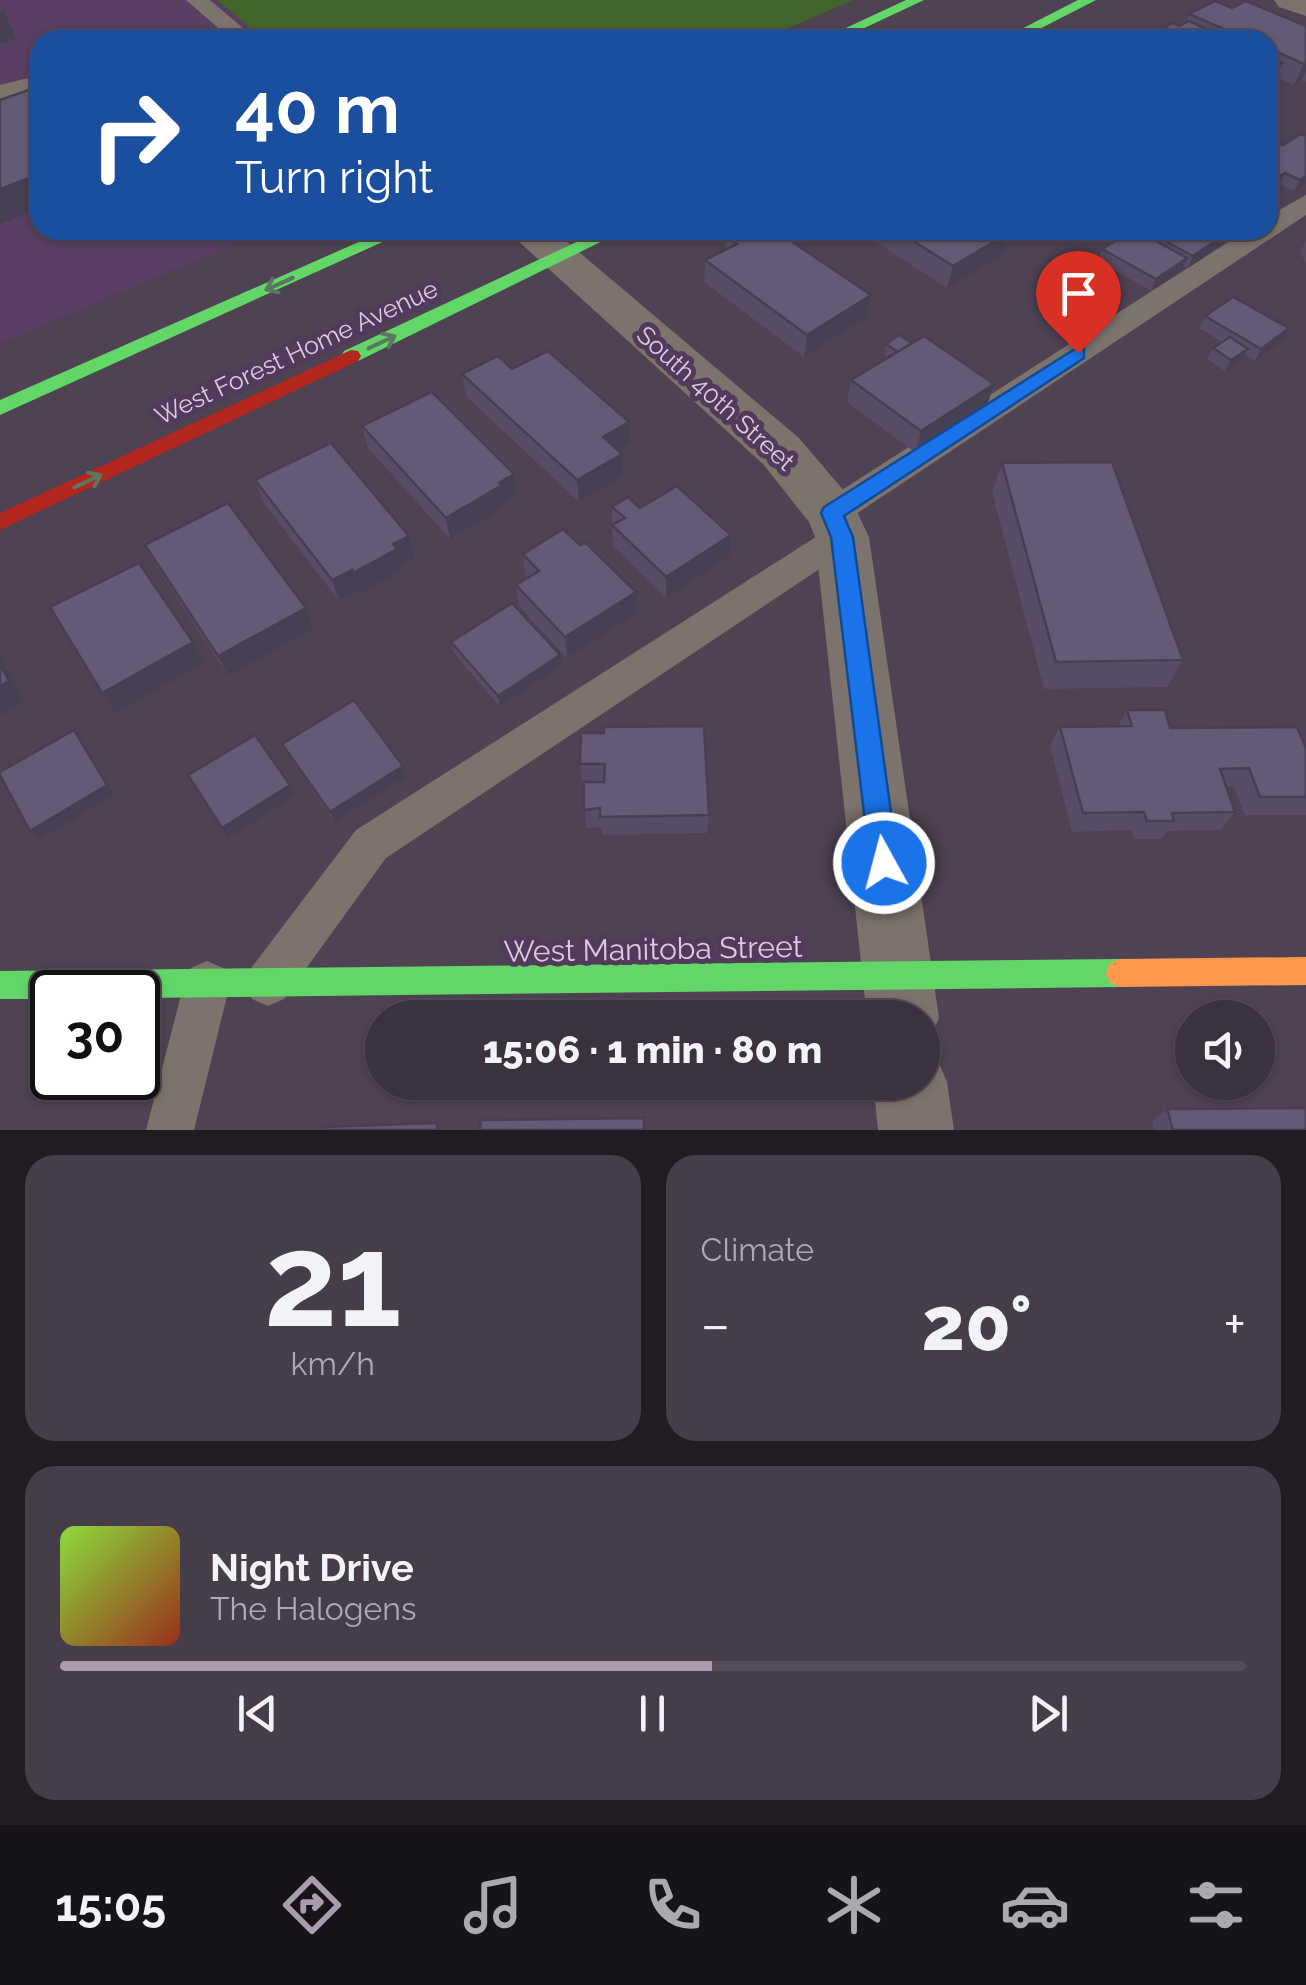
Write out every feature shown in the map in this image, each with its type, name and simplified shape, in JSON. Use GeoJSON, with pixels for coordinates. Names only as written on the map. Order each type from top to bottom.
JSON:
{"type":"FeatureCollection","features":[{"type":"Feature","properties":{"kind":"main road"},"geometry":{"type":"LineString","coordinates":[[850,30],[917,0]]}},
{"type":"Feature","properties":{"kind":"main road"},"geometry":{"type":"LineString","coordinates":[[1028,30],[1089,0]]}},
{"type":"Feature","properties":{"kind":"main road"},"geometry":{"type":"LineString","coordinates":[[0,408],[378,240]]}},
{"type":"Feature","properties":{"kind":"main road","name":"West Forest Home Avenue"},"geometry":{"type":"LineString","coordinates":[[0,522],[543,244]]}},
{"type":"Feature","properties":{"kind":"main road","name":"West Manitoba Street"},"geometry":{"type":"LineString","coordinates":[[0,985],[268,984],[900,996],[1306,971]]}},
{"type":"Feature","properties":{"kind":"street"},"geometry":{"type":"LineString","coordinates":[[1291,0],[1306,6]]}},
{"type":"Feature","properties":{"kind":"street","name":"South 40th Street"},"geometry":{"type":"LineString","coordinates":[[543,244],[781,451],[837,525]]}},
{"type":"Feature","properties":{"kind":"street"},"geometry":{"type":"LineString","coordinates":[[837,525],[900,996]]}},
{"type":"Feature","properties":{"kind":"street"},"geometry":{"type":"LineString","coordinates":[[912,1100],[916,1130]]}},
{"type":"Feature","properties":{"kind":"lane"},"geometry":{"type":"LineString","coordinates":[[198,0],[234,30]]}},
{"type":"Feature","properties":{"kind":"lane"},"geometry":{"type":"LineString","coordinates":[[0,92],[30,84]]}},
{"type":"Feature","properties":{"kind":"lane"},"geometry":{"type":"LineString","coordinates":[[1278,221],[1306,203]]}},
{"type":"Feature","properties":{"kind":"lane"},"geometry":{"type":"LineString","coordinates":[[268,984],[370,844],[1250,240]]}},
{"type":"Feature","properties":{"kind":"lane"},"geometry":{"type":"LineString","coordinates":[[170,1130],[207,984]]}},
{"type":"Feature","properties":{"kind":"shaded area"},"geometry":{"type":"Polygon","coordinates":[[[0,0],[217,0],[253,30],[30,30],[30,240],[244,240],[0,344],[0,0]]]}},
{"type":"Feature","properties":{"kind":"green space"},"geometry":{"type":"Polygon","coordinates":[[[217,0],[853,0],[783,30],[253,30],[217,0]]]}},
{"type":"Feature","properties":{"kind":"building"},"geometry":{"type":"Polygon","coordinates":[[[1215,1],[1232,8],[1246,1],[1306,26],[1306,62],[1278,52],[1278,30],[1226,30],[1189,14],[1215,1]]]}},
{"type":"Feature","properties":{"kind":"building"},"geometry":{"type":"Polygon","coordinates":[[[1189,21],[1209,30],[1160,30],[1173,23],[1179,26],[1189,21]]]}},
{"type":"Feature","properties":{"kind":"building"},"geometry":{"type":"Polygon","coordinates":[[[30,90],[30,178],[0,189],[0,100],[30,90]]]}},
{"type":"Feature","properties":{"kind":"building"},"geometry":{"type":"Polygon","coordinates":[[[1301,134],[1306,136],[1306,176],[1300,180],[1285,173],[1278,178],[1278,143],[1283,145],[1301,134]]]}},
{"type":"Feature","properties":{"kind":"building"},"geometry":{"type":"Polygon","coordinates":[[[732,240],[790,240],[871,295],[807,335],[705,260],[737,244],[732,240]]]}},
{"type":"Feature","properties":{"kind":"building"},"geometry":{"type":"Polygon","coordinates":[[[912,240],[997,240],[953,266],[912,240]]]}},
{"type":"Feature","properties":{"kind":"building"},"geometry":{"type":"Polygon","coordinates":[[[1117,240],[1154,240],[1187,258],[1156,279],[1102,249],[1117,240]]]}},
{"type":"Feature","properties":{"kind":"building"},"geometry":{"type":"Polygon","coordinates":[[[1163,240],[1217,240],[1193,256],[1163,240]]]}},
{"type":"Feature","properties":{"kind":"building"},"geometry":{"type":"Polygon","coordinates":[[[1072,270],[1120,298],[1096,314],[1048,285],[1072,270]]]}},
{"type":"Feature","properties":{"kind":"building"},"geometry":{"type":"Polygon","coordinates":[[[1233,297],[1289,328],[1261,349],[1205,316],[1233,297]]]}},
{"type":"Feature","properties":{"kind":"building"},"geometry":{"type":"Polygon","coordinates":[[[899,335],[912,343],[898,352],[886,344],[899,335]]]}},
{"type":"Feature","properties":{"kind":"building"},"geometry":{"type":"Polygon","coordinates":[[[924,336],[994,384],[921,431],[851,380],[924,336]]]}},
{"type":"Feature","properties":{"kind":"building"},"geometry":{"type":"Polygon","coordinates":[[[1230,337],[1248,349],[1231,360],[1213,348],[1230,337]]]}},
{"type":"Feature","properties":{"kind":"building"},"geometry":{"type":"Polygon","coordinates":[[[548,351],[629,422],[603,437],[622,454],[577,480],[462,374],[498,356],[512,369],[548,351]]]}},
{"type":"Feature","properties":{"kind":"building"},"geometry":{"type":"Polygon","coordinates":[[[432,392],[514,474],[446,518],[362,426],[432,392]]]}},
{"type":"Feature","properties":{"kind":"building"},"geometry":{"type":"Polygon","coordinates":[[[331,443],[409,536],[393,544],[397,549],[332,580],[255,480],[331,443]]]}},
{"type":"Feature","properties":{"kind":"building"},"geometry":{"type":"Polygon","coordinates":[[[1112,462],[1183,660],[1056,662],[1002,463],[1112,462]]]}},
{"type":"Feature","properties":{"kind":"building"},"geometry":{"type":"Polygon","coordinates":[[[677,486],[731,535],[666,577],[612,525],[625,518],[612,507],[628,497],[640,508],[677,486]]]}},
{"type":"Feature","properties":{"kind":"building"},"geometry":{"type":"Polygon","coordinates":[[[228,503],[306,608],[218,656],[145,545],[228,503]]]}},
{"type":"Feature","properties":{"kind":"building"},"geometry":{"type":"Polygon","coordinates":[[[563,529],[580,545],[586,543],[636,592],[565,637],[516,585],[539,571],[523,554],[563,529]]]}},
{"type":"Feature","properties":{"kind":"building"},"geometry":{"type":"Polygon","coordinates":[[[139,563],[193,642],[102,693],[50,607],[139,563]]]}},
{"type":"Feature","properties":{"kind":"building"},"geometry":{"type":"Polygon","coordinates":[[[512,603],[560,655],[498,696],[451,642],[512,603]]]}},
{"type":"Feature","properties":{"kind":"building"},"geometry":{"type":"Polygon","coordinates":[[[0,664],[9,681],[0,686],[0,664]]]}},
{"type":"Feature","properties":{"kind":"building"},"geometry":{"type":"Polygon","coordinates":[[[354,700],[403,766],[330,812],[282,744],[354,700]]]}},
{"type":"Feature","properties":{"kind":"building"},"geometry":{"type":"Polygon","coordinates":[[[1127,710],[1165,710],[1170,728],[1297,727],[1306,748],[1306,797],[1260,797],[1249,768],[1220,769],[1235,812],[1172,813],[1174,821],[1147,821],[1144,812],[1083,813],[1060,727],[1132,726],[1127,710]]]}},
{"type":"Feature","properties":{"kind":"building"},"geometry":{"type":"Polygon","coordinates":[[[704,726],[709,815],[600,817],[600,808],[584,810],[584,782],[604,782],[605,764],[580,764],[581,733],[604,733],[604,727],[704,726]]]}},
{"type":"Feature","properties":{"kind":"building"},"geometry":{"type":"Polygon","coordinates":[[[74,730],[107,785],[30,831],[0,772],[74,730]]]}},
{"type":"Feature","properties":{"kind":"building"},"geometry":{"type":"Polygon","coordinates":[[[255,735],[290,785],[222,828],[188,775],[255,735]]]}},
{"type":"Feature","properties":{"kind":"building"},"geometry":{"type":"Polygon","coordinates":[[[1306,1108],[1306,1130],[1173,1130],[1167,1109],[1306,1108]]]}},
{"type":"Feature","properties":{"kind":"building"},"geometry":{"type":"Polygon","coordinates":[[[644,1118],[644,1130],[480,1130],[481,1120],[644,1118]]]}},
{"type":"Feature","properties":{"kind":"building"},"geometry":{"type":"Polygon","coordinates":[[[437,1123],[437,1130],[324,1130],[324,1127],[437,1123]]]}},
{"type":"Feature","properties":{"kind":"traffic: fast"},"geometry":{"type":"LineString","coordinates":[[850,30],[917,0]]}},
{"type":"Feature","properties":{"kind":"traffic: fast"},"geometry":{"type":"LineString","coordinates":[[1028,30],[1089,0]]}},
{"type":"Feature","properties":{"kind":"traffic: fast"},"geometry":{"type":"LineString","coordinates":[[0,408],[378,240]]}},
{"type":"Feature","properties":{"kind":"traffic: fast"},"geometry":{"type":"LineString","coordinates":[[351,356],[595,240]]}},
{"type":"Feature","properties":{"kind":"traffic: fast"},"geometry":{"type":"LineString","coordinates":[[0,985],[1120,973]]}},
{"type":"Feature","properties":{"kind":"traffic: slow"},"geometry":{"type":"LineString","coordinates":[[1120,973],[1306,971]]}},
{"type":"Feature","properties":{"kind":"traffic: jam"},"geometry":{"type":"LineString","coordinates":[[0,522],[351,356]]}},
{"type":"Feature","properties":{"kind":"route"},"geometry":{"type":"LineString","coordinates":[[884,863],[842,537],[832,513],[1078,353]]}}]}
